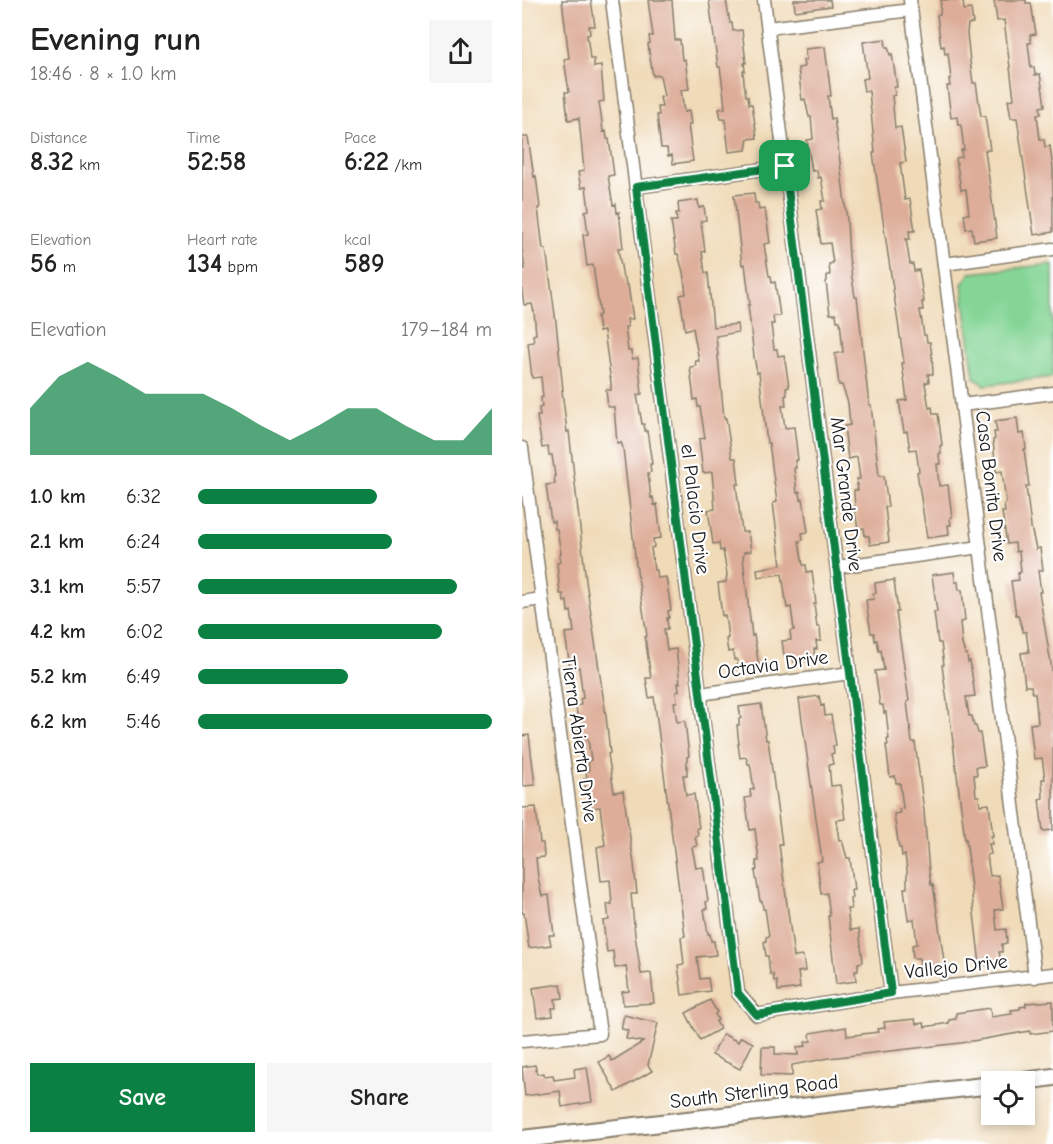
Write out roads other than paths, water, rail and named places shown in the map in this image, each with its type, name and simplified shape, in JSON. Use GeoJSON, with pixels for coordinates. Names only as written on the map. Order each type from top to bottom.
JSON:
{"type":"FeatureCollection","features":[{"type":"Feature","properties":{"kind":"street","name":"el Palacio Drive"},"geometry":{"type":"LineString","coordinates":[[612,0],[738,993],[757,1015]]}},
{"type":"Feature","properties":{"kind":"street","name":"Mar Grande Drive"},"geometry":{"type":"LineString","coordinates":[[764,0],[891,993]]}},
{"type":"Feature","properties":{"kind":"street"},"geometry":{"type":"LineString","coordinates":[[768,28],[910,5]]}},
{"type":"Feature","properties":{"kind":"street","name":"Casa Bonita Drive"},"geometry":{"type":"LineString","coordinates":[[910,5],[1035,977]]}},
{"type":"Feature","properties":{"kind":"street"},"geometry":{"type":"LineString","coordinates":[[636,187],[785,166]]}},
{"type":"Feature","properties":{"kind":"street"},"geometry":{"type":"LineString","coordinates":[[944,264],[1053,249]]}},
{"type":"Feature","properties":{"kind":"street"},"geometry":{"type":"LineString","coordinates":[[962,405],[1053,393]]}},
{"type":"Feature","properties":{"kind":"street","name":"Tierra Abierta Drive"},"geometry":{"type":"LineString","coordinates":[[522,448],[600,1035],[522,1041]]}},
{"type":"Feature","properties":{"kind":"street"},"geometry":{"type":"LineString","coordinates":[[837,567],[980,547]]}},
{"type":"Feature","properties":{"kind":"street"},"geometry":{"type":"LineString","coordinates":[[522,602],[541,599]]}},
{"type":"Feature","properties":{"kind":"street","name":"Octavia Drive"},"geometry":{"type":"LineString","coordinates":[[700,694],[850,673]]}},
{"type":"Feature","properties":{"kind":"street","name":"Vallejo Drive"},"geometry":{"type":"LineString","coordinates":[[757,1015],[891,993],[1053,974]]}},
{"type":"Feature","properties":{"kind":"street"},"geometry":{"type":"LineString","coordinates":[[1035,1080],[1053,1077]]}},
{"type":"Feature","properties":{"kind":"street","name":"South Sterling Road"},"geometry":{"type":"LineString","coordinates":[[522,1139],[981,1085]]}}]}
